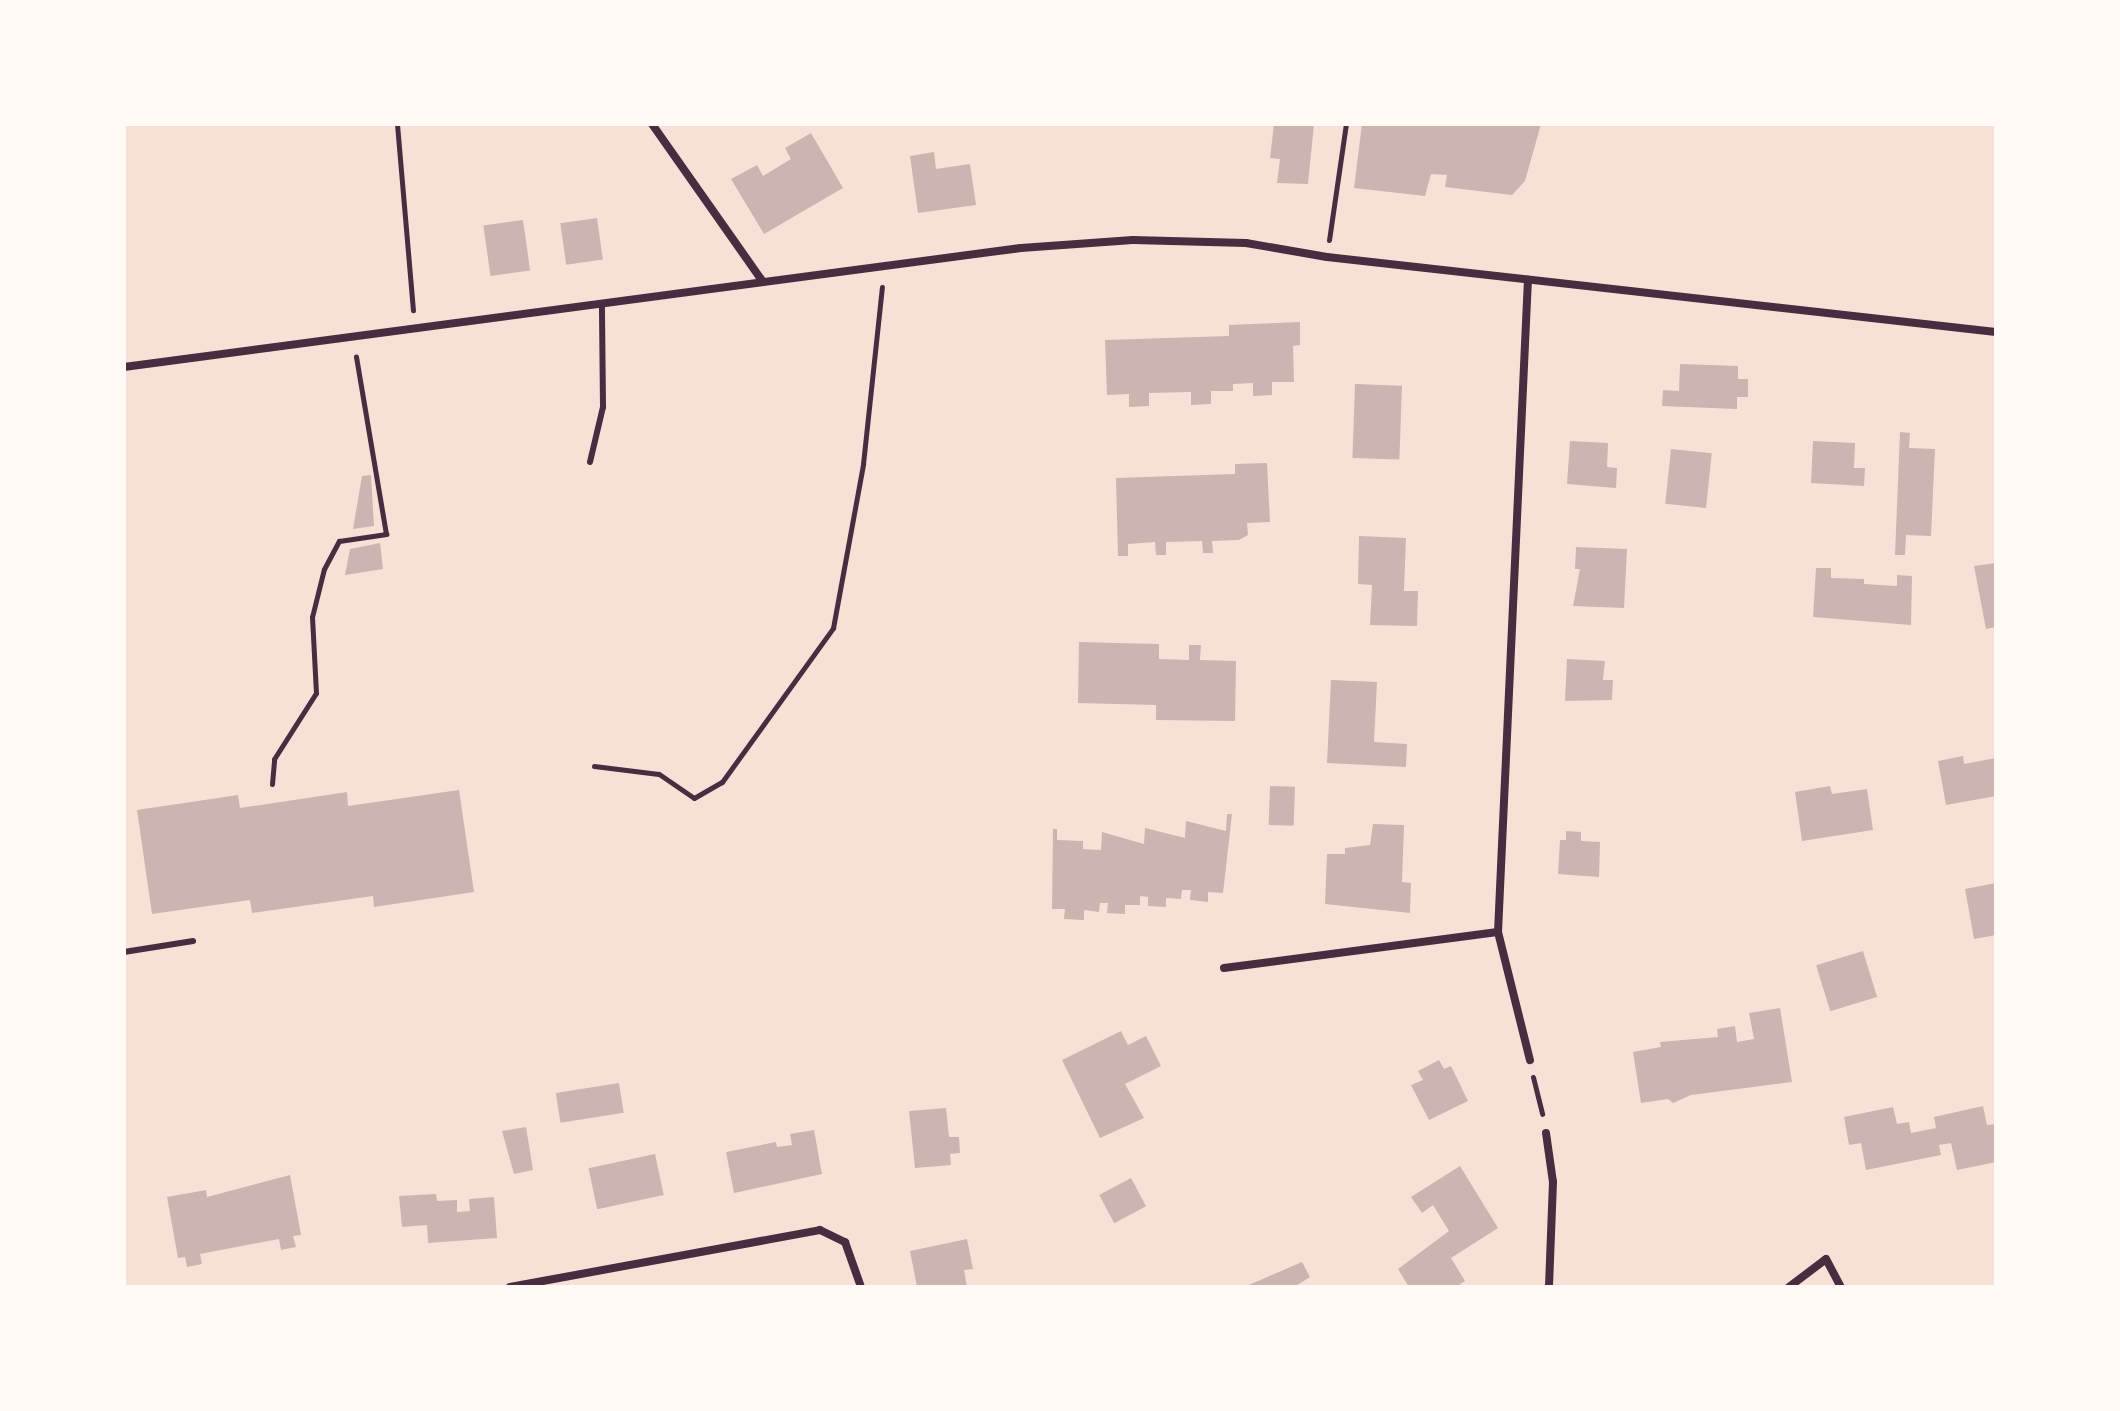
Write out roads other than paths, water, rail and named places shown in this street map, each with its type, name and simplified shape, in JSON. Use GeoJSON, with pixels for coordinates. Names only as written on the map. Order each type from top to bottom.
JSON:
{"type":"FeatureCollection","features":[{"type":"Feature","properties":{"kind":"street"},"geometry":{"type":"LineString","coordinates":[[652,124],[763,282]]}},
{"type":"Feature","properties":{"kind":"street"},"geometry":{"type":"LineString","coordinates":[[124,367],[880,266],[1133,240],[1246,243],[1327,257],[1996,332]]}},
{"type":"Feature","properties":{"kind":"street"},"geometry":{"type":"LineString","coordinates":[[1528,280],[1498,932],[1530,1060]]}},
{"type":"Feature","properties":{"kind":"street"},"geometry":{"type":"LineString","coordinates":[[1224,968],[1498,932]]}},
{"type":"Feature","properties":{"kind":"street"},"geometry":{"type":"LineString","coordinates":[[1546,1133],[1553,1182],[1549,1287]]}},
{"type":"Feature","properties":{"kind":"street"},"geometry":{"type":"LineString","coordinates":[[510,1287],[820,1230],[845,1242],[861,1287]]}},
{"type":"Feature","properties":{"kind":"street"},"geometry":{"type":"LineString","coordinates":[[1789,1287],[1826,1259],[1841,1287]]}},
{"type":"Feature","properties":{"kind":"lane"},"geometry":{"type":"LineString","coordinates":[[590,462],[603,407],[602,305]]}},
{"type":"Feature","properties":{"kind":"lane"},"geometry":{"type":"LineString","coordinates":[[124,952],[193,941]]}}]}
